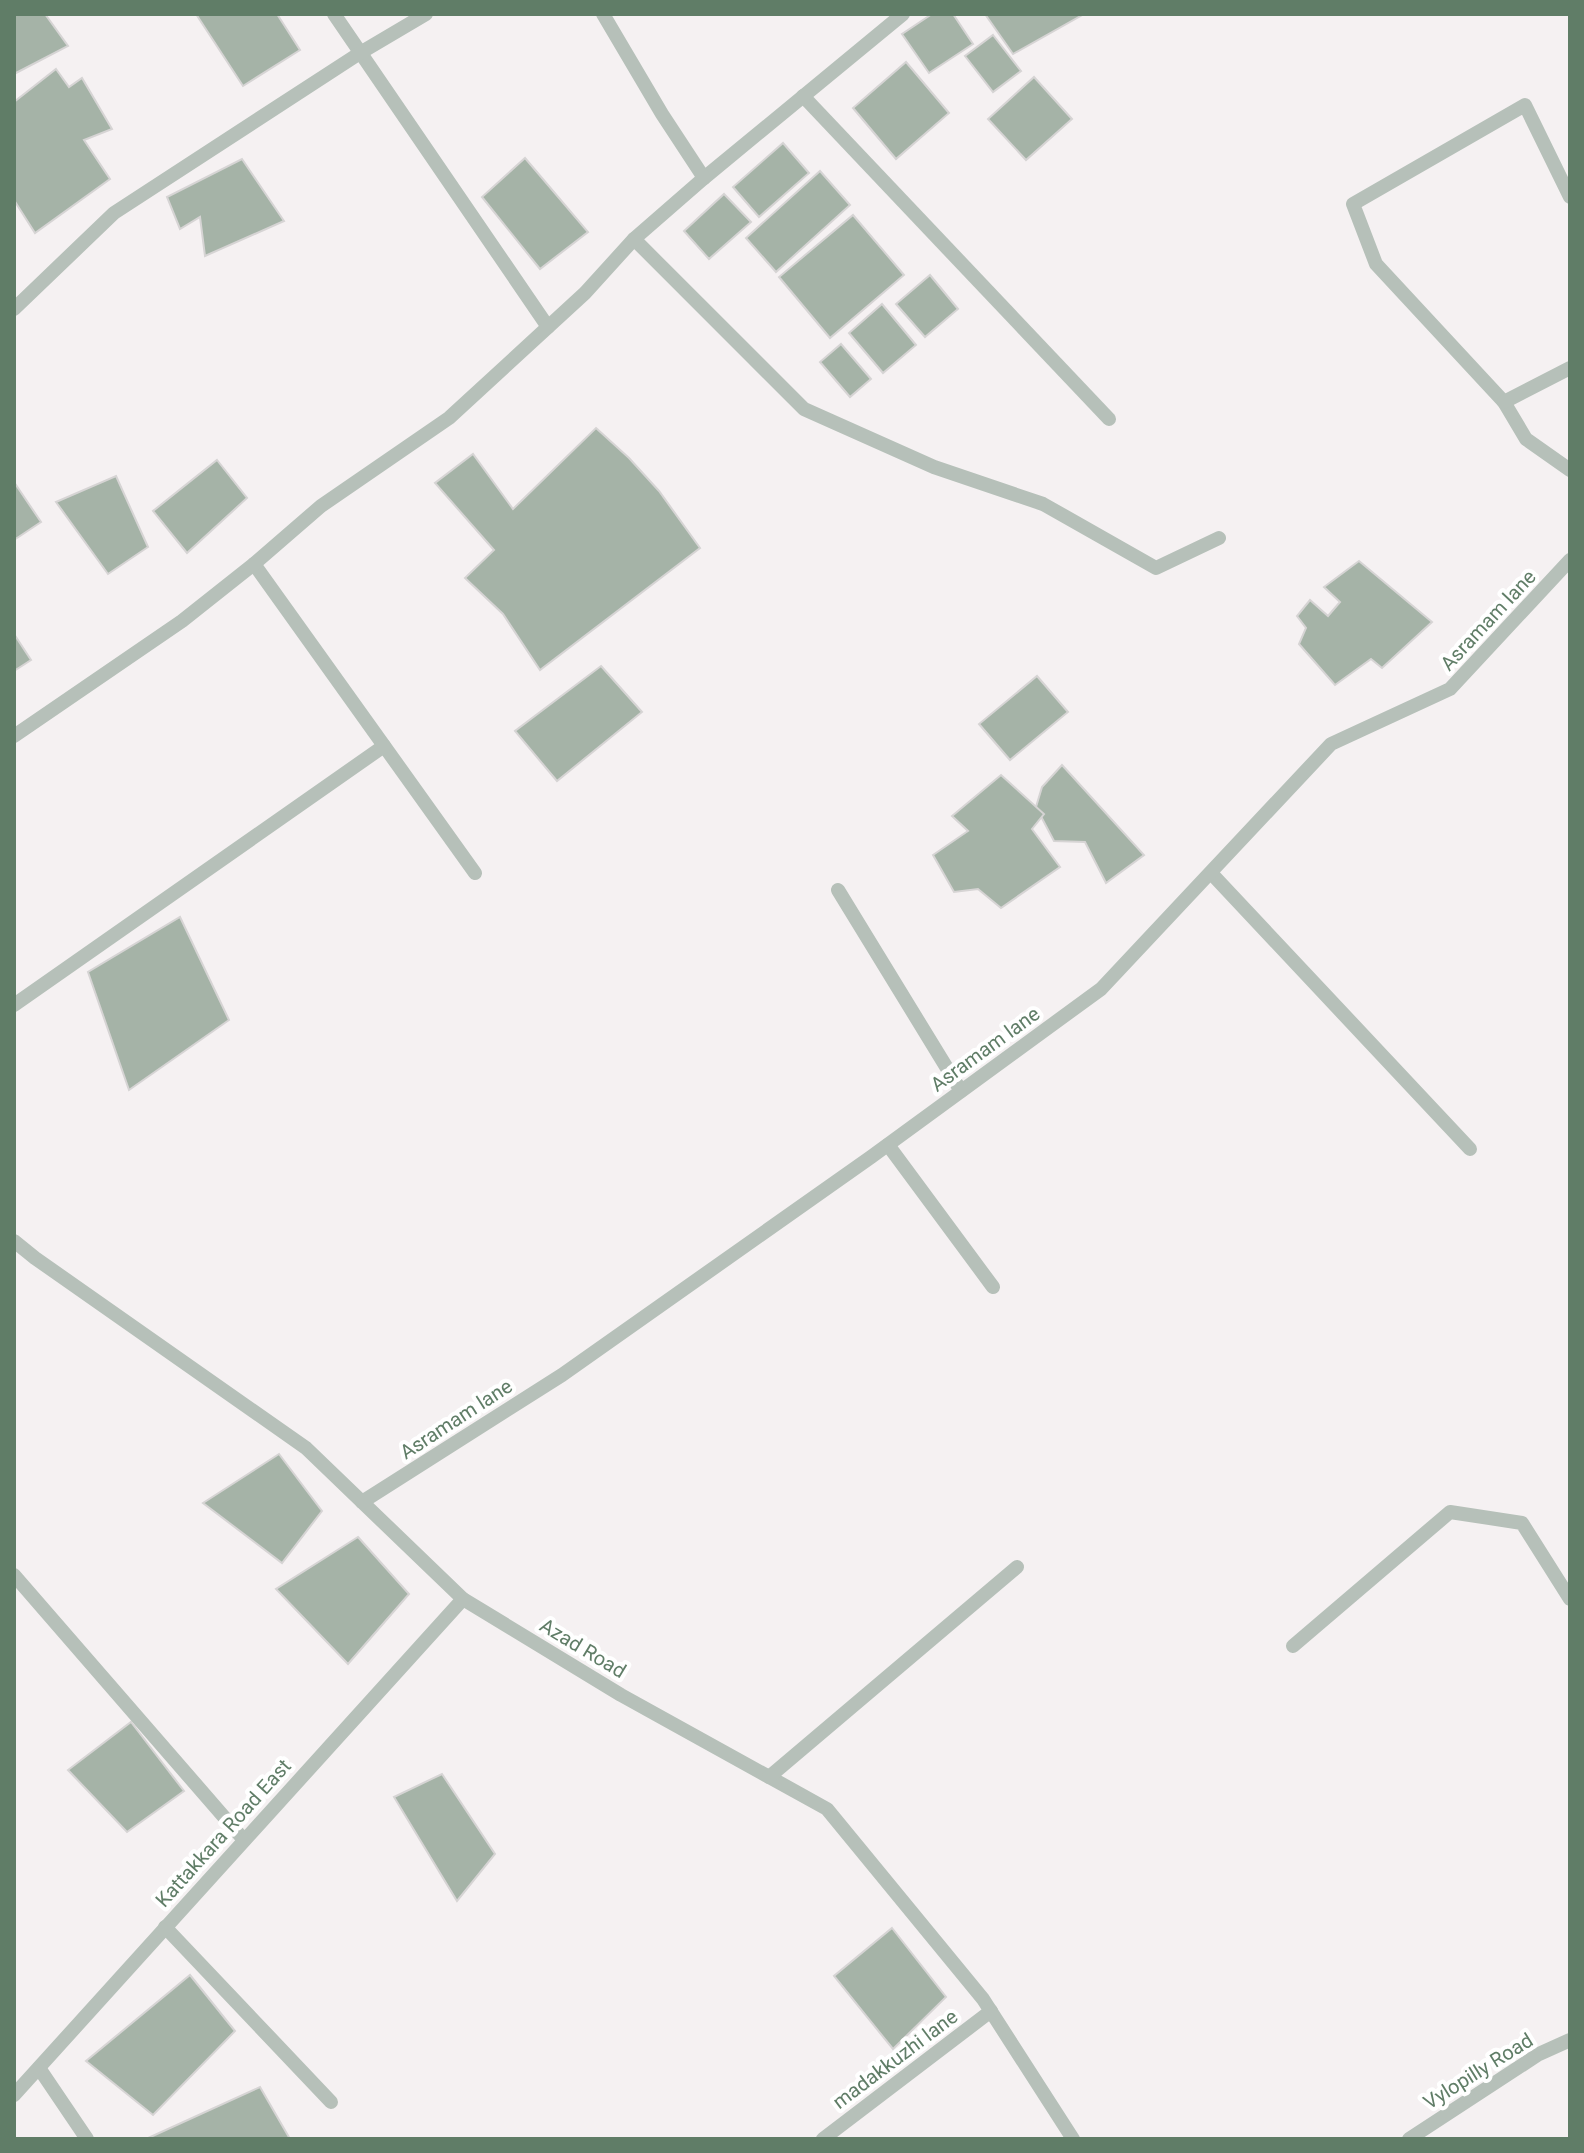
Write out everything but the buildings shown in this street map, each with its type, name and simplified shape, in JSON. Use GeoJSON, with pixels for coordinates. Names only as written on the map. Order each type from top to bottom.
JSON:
{"type":"FeatureCollection","features":[{"type":"Feature","properties":{"kind":"street"},"geometry":{"type":"LineString","coordinates":[[334,14],[548,327]]}},
{"type":"Feature","properties":{"kind":"street"},"geometry":{"type":"LineString","coordinates":[[14,309],[114,213],[360,53],[426,14]]}},
{"type":"Feature","properties":{"kind":"street"},"geometry":{"type":"LineString","coordinates":[[603,14],[704,178]]}},
{"type":"Feature","properties":{"kind":"street"},"geometry":{"type":"LineString","coordinates":[[14,736],[182,621],[321,506],[449,418],[585,293],[634,239],[903,14]]}},
{"type":"Feature","properties":{"kind":"street"},"geometry":{"type":"LineString","coordinates":[[803,96],[1109,419]]}},
{"type":"Feature","properties":{"kind":"street"},"geometry":{"type":"LineString","coordinates":[[1570,197],[1525,105],[1353,204],[1376,264],[1504,402],[1526,439],[1570,470]]}},
{"type":"Feature","properties":{"kind":"street"},"geometry":{"type":"LineString","coordinates":[[634,239],[804,409],[934,467],[1043,504],[1156,568],[1219,538]]}},
{"type":"Feature","properties":{"kind":"street"},"geometry":{"type":"LineString","coordinates":[[1504,402],[1570,368]]}},
{"type":"Feature","properties":{"kind":"street","name":"Asramam lane"},"geometry":{"type":"LineString","coordinates":[[362,1502],[562,1375],[888,1145],[1101,989],[1331,744],[1450,689],[1570,560]]}},
{"type":"Feature","properties":{"kind":"street"},"geometry":{"type":"LineString","coordinates":[[254,564],[475,873]]}},
{"type":"Feature","properties":{"kind":"street"},"geometry":{"type":"LineString","coordinates":[[14,1005],[384,746]]}},
{"type":"Feature","properties":{"kind":"street"},"geometry":{"type":"LineString","coordinates":[[1211,873],[1470,1149]]}},
{"type":"Feature","properties":{"kind":"street"},"geometry":{"type":"LineString","coordinates":[[838,890],[961,1091]]}},
{"type":"Feature","properties":{"kind":"street"},"geometry":{"type":"LineString","coordinates":[[888,1145],[993,1287]]}},
{"type":"Feature","properties":{"kind":"street","name":"Azad Road"},"geometry":{"type":"LineString","coordinates":[[14,1241],[306,1448],[463,1599],[621,1695],[827,1809],[991,2011],[1073,2139]]}},
{"type":"Feature","properties":{"kind":"street"},"geometry":{"type":"LineString","coordinates":[[1293,1646],[1450,1512],[1522,1523],[1570,1599]]}},
{"type":"Feature","properties":{"kind":"street"},"geometry":{"type":"LineString","coordinates":[[769,1777],[1017,1567]]}},
{"type":"Feature","properties":{"kind":"street"},"geometry":{"type":"LineString","coordinates":[[14,1575],[244,1840]]}},
{"type":"Feature","properties":{"kind":"street","name":"Kattakkara Road East"},"geometry":{"type":"LineString","coordinates":[[14,2094],[463,1599]]}},
{"type":"Feature","properties":{"kind":"street"},"geometry":{"type":"LineString","coordinates":[[165,1927],[331,2102]]}},
{"type":"Feature","properties":{"kind":"street","name":"madakkuzhi lane"},"geometry":{"type":"LineString","coordinates":[[823,2139],[991,2011]]}},
{"type":"Feature","properties":{"kind":"street","name":"Vylopilly Road"},"geometry":{"type":"LineString","coordinates":[[1409,2139],[1539,2054],[1570,2040]]}},
{"type":"Feature","properties":{"kind":"street"},"geometry":{"type":"LineString","coordinates":[[39,2068],[87,2139]]}}]}
